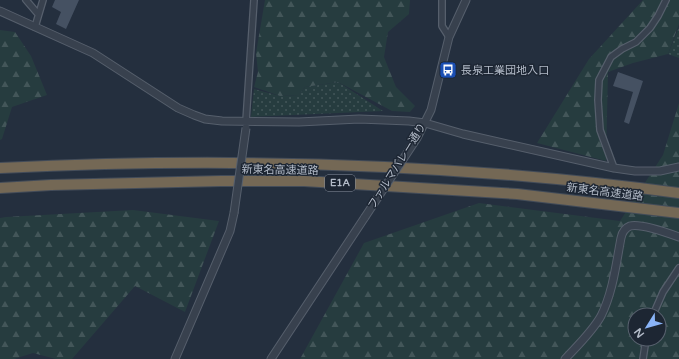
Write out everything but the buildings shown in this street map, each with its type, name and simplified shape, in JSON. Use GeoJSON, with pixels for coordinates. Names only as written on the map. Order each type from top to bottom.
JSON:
{"type":"FeatureCollection","features":[{"type":"Feature","properties":{"kind":"highway","name":"新東名高速道路"},"geometry":{"type":"LineString","coordinates":[[0,168],[139,164],[302,164],[519,176],[679,193]]}},
{"type":"Feature","properties":{"kind":"highway","name":"新東名高速道路"},"geometry":{"type":"LineString","coordinates":[[0,188],[51,185],[214,181],[304,181],[517,194],[679,214]]}},
{"type":"Feature","properties":{"kind":"street"},"geometry":{"type":"LineString","coordinates":[[26,0],[38,14]]}},
{"type":"Feature","properties":{"kind":"street"},"geometry":{"type":"LineString","coordinates":[[35,27],[42,0]]}},
{"type":"Feature","properties":{"kind":"street"},"geometry":{"type":"LineString","coordinates":[[175,359],[230,231],[234,213],[246,124],[254,0]]}},
{"type":"Feature","properties":{"kind":"street"},"geometry":{"type":"LineString","coordinates":[[442,0],[442,26],[449,37]]}},
{"type":"Feature","properties":{"kind":"street","name":"ファルマバレー通り"},"geometry":{"type":"LineString","coordinates":[[271,359],[425,124],[435,96],[449,37],[466,0]]}},
{"type":"Feature","properties":{"kind":"street"},"geometry":{"type":"LineString","coordinates":[[614,168],[600,130],[598,80],[611,57],[622,49],[636,42],[650,28],[666,0]]}},
{"type":"Feature","properties":{"kind":"street"},"geometry":{"type":"LineString","coordinates":[[0,11],[93,53],[178,108],[194,116],[246,124],[359,119],[409,121],[614,168],[635,171],[660,171],[679,167]]}},
{"type":"Feature","properties":{"kind":"street"},"geometry":{"type":"LineString","coordinates":[[565,359],[600,317],[611,292],[622,232],[631,226],[639,226],[679,237]]}},
{"type":"Feature","properties":{"kind":"street"},"geometry":{"type":"LineString","coordinates":[[656,307],[663,292],[679,268]]}},
{"type":"Feature","properties":{"kind":"street"},"geometry":{"type":"LineString","coordinates":[[643,359],[645,347]]}},
{"type":"Feature","properties":{"kind":"green space"},"geometry":{"type":"Polygon","coordinates":[[[265,0],[410,0],[409,14],[388,32],[384,57],[396,87],[415,106],[410,112],[392,111],[338,82],[305,87],[299,95],[280,96],[254,87],[258,72],[256,53],[265,0]]]}},
{"type":"Feature","properties":{"kind":"green space"},"geometry":{"type":"Polygon","coordinates":[[[643,0],[679,0],[679,24],[668,54],[633,63],[608,72],[606,161],[537,143],[589,59],[643,0]]]}},
{"type":"Feature","properties":{"kind":"green space"},"geometry":{"type":"Polygon","coordinates":[[[679,27],[679,58],[668,54],[679,27]]]}},
{"type":"Feature","properties":{"kind":"green space"},"geometry":{"type":"Polygon","coordinates":[[[0,30],[15,32],[31,56],[47,95],[12,107],[2,139],[0,140],[0,30]]]}},
{"type":"Feature","properties":{"kind":"green space"},"geometry":{"type":"Polygon","coordinates":[[[338,82],[383,111],[251,117],[254,89],[280,96],[299,95],[305,87],[338,82]]]}},
{"type":"Feature","properties":{"kind":"green space"},"geometry":{"type":"Polygon","coordinates":[[[679,103],[679,359],[300,359],[364,243],[479,203],[620,221],[663,155],[679,103]]]}},
{"type":"Feature","properties":{"kind":"green space"},"geometry":{"type":"Polygon","coordinates":[[[133,210],[219,221],[185,312],[135,286],[72,359],[56,359],[33,353],[14,359],[0,359],[0,218],[133,210]]]}},
{"type":"Feature","properties":{"kind":"place","name":"長泉工業団地入口"},"geometry":{"type":"Point","coordinates":[448,70]}}]}
